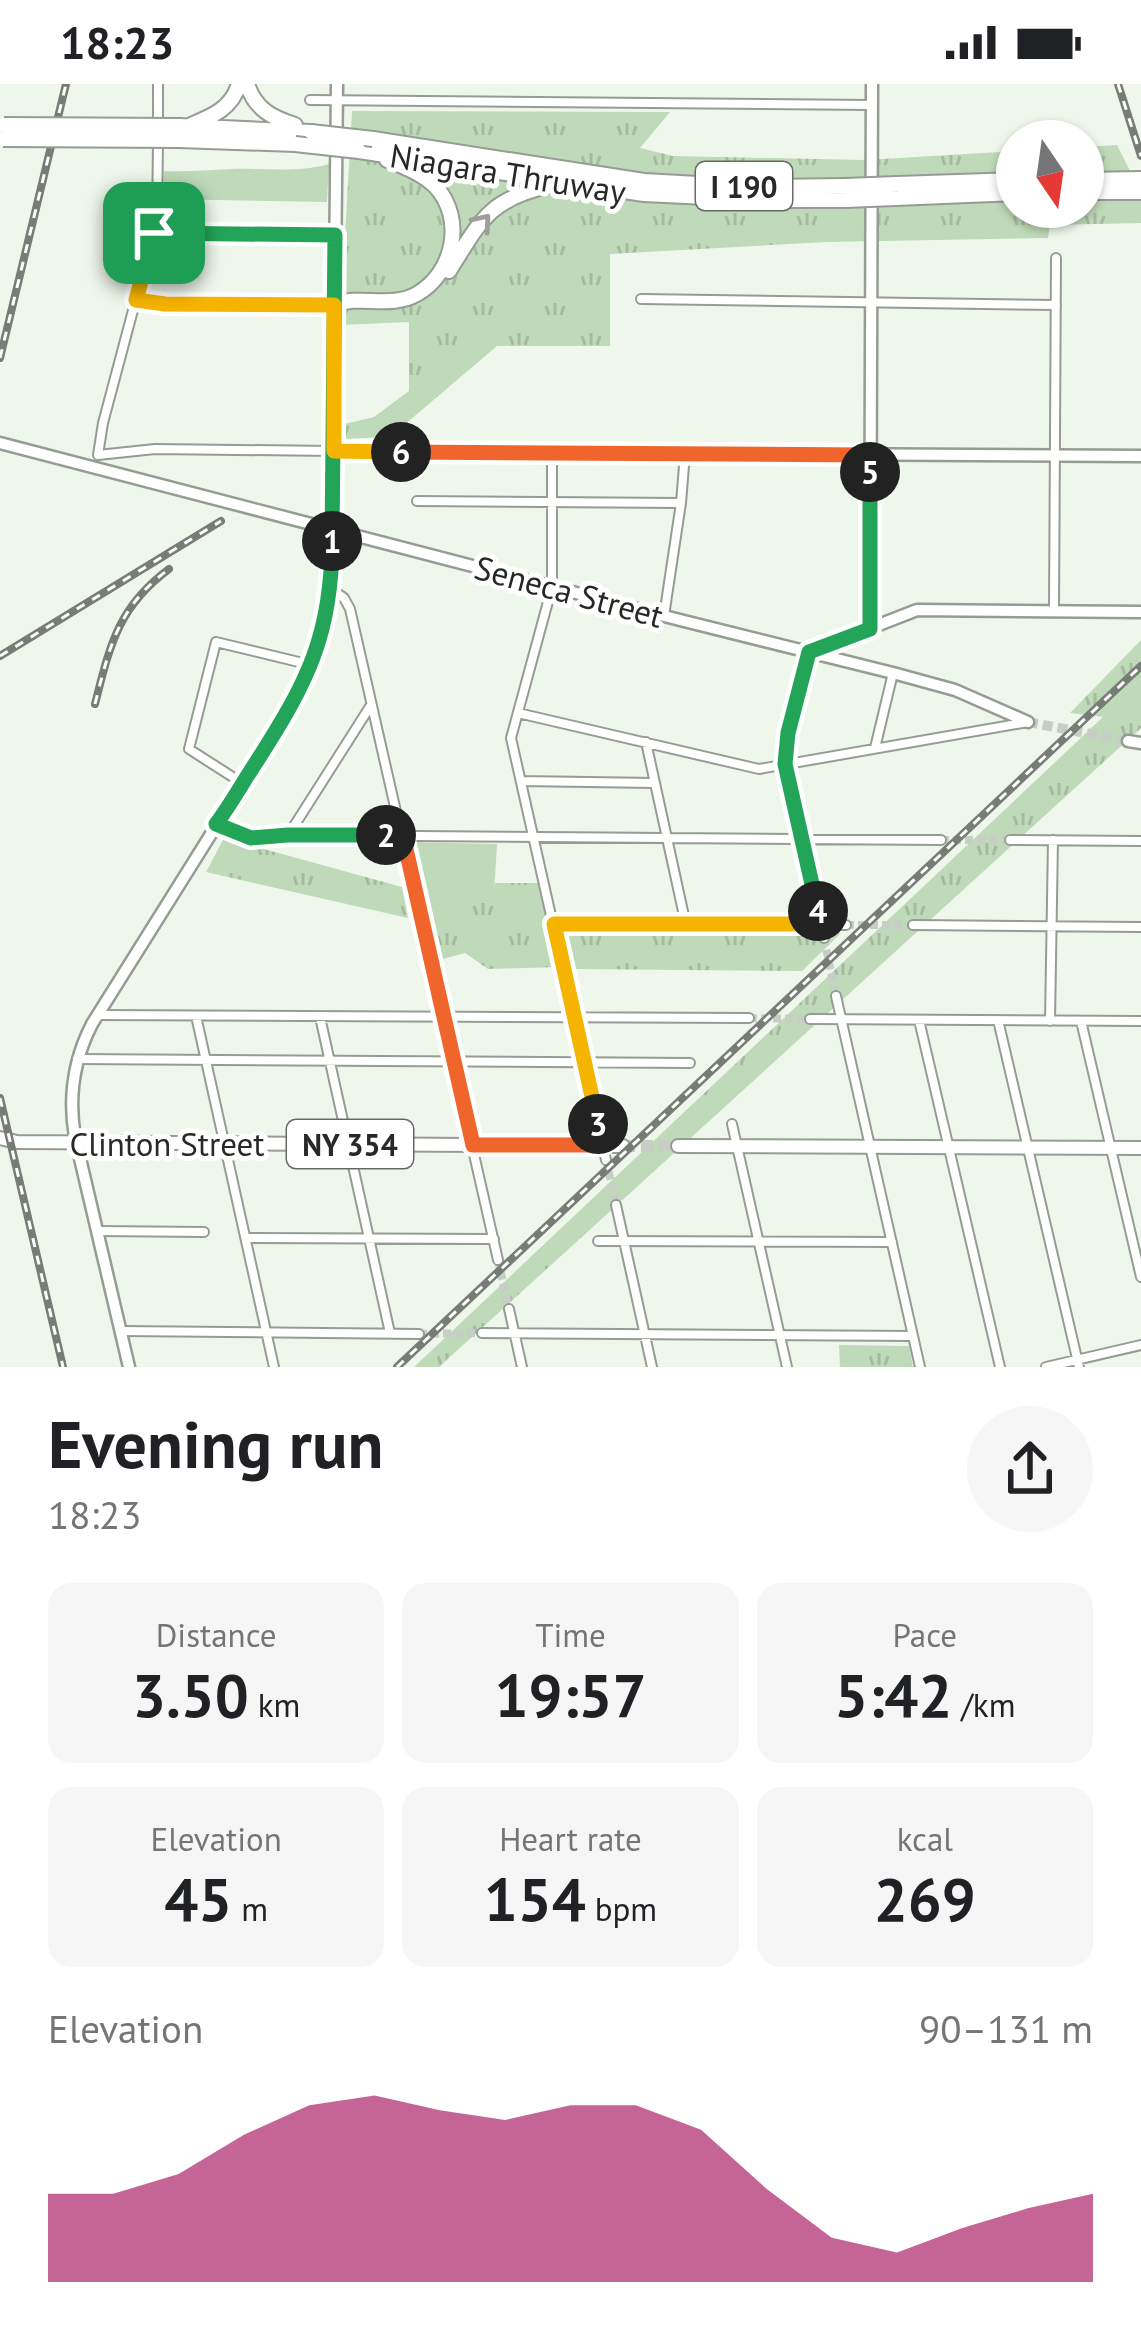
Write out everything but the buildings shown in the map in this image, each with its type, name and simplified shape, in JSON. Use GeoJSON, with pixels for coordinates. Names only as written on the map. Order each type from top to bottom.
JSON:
{"type":"FeatureCollection","features":[{"type":"Feature","properties":{"kind":"highway"},"geometry":{"type":"LineString","coordinates":[[181,131],[222,111],[243,84],[260,108],[301,134]]}},
{"type":"Feature","properties":{"kind":"highway","name":"Niagara Thruway"},"geometry":{"type":"LineString","coordinates":[[2,132],[301,134],[367,149],[767,200],[996,182]]}},
{"type":"Feature","properties":{"kind":"highway"},"geometry":{"type":"LineString","coordinates":[[334,305],[384,303],[415,295],[436,277],[452,245],[451,216],[434,186],[367,149]]}},
{"type":"Feature","properties":{"kind":"highway"},"geometry":{"type":"LineString","coordinates":[[334,305],[395,309],[415,302],[439,284],[490,210],[566,177]]}},
{"type":"Feature","properties":{"kind":"highway","name":"Niagara Thruway"},"geometry":{"type":"LineString","coordinates":[[566,177],[581,185],[644,187]]}},
{"type":"Feature","properties":{"kind":"highway"},"geometry":{"type":"LineString","coordinates":[[1104,184],[1141,179]]}},
{"type":"Feature","properties":{"kind":"highway"},"geometry":{"type":"LineString","coordinates":[[1104,188],[1141,192]]}},
{"type":"Feature","properties":{"kind":"highway","name":"Niagara Thruway"},"geometry":{"type":"LineString","coordinates":[[896,191],[996,193]]}},
{"type":"Feature","properties":{"kind":"main road","name":"Clinton Street"},"geometry":{"type":"LineString","coordinates":[[0,1138],[16,1142],[623,1146]]}},
{"type":"Feature","properties":{"kind":"main road"},"geometry":{"type":"LineString","coordinates":[[678,1146],[1141,1148]]}},
{"type":"Feature","properties":{"kind":"street"},"geometry":{"type":"LineString","coordinates":[[158,84],[157,220],[98,455],[155,449],[1141,456]]}},
{"type":"Feature","properties":{"kind":"street"},"geometry":{"type":"LineString","coordinates":[[129,1367],[76,1142],[71,1106],[77,1059],[97,1015],[294,703],[322,632],[330,588],[332,530],[337,84]]}},
{"type":"Feature","properties":{"kind":"street"},"geometry":{"type":"LineString","coordinates":[[870,629],[872,84]]}},
{"type":"Feature","properties":{"kind":"street"},"geometry":{"type":"LineString","coordinates":[[310,100],[872,105]]}},
{"type":"Feature","properties":{"kind":"street"},"geometry":{"type":"LineString","coordinates":[[154,233],[335,235]]}},
{"type":"Feature","properties":{"kind":"street"},"geometry":{"type":"LineString","coordinates":[[1054,611],[1056,258]]}},
{"type":"Feature","properties":{"kind":"street"},"geometry":{"type":"LineString","coordinates":[[641,299],[1056,305]]}},
{"type":"Feature","properties":{"kind":"street"},"geometry":{"type":"LineString","coordinates":[[136,300],[334,305]]}},
{"type":"Feature","properties":{"kind":"street","name":"Seneca Street"},"geometry":{"type":"LineString","coordinates":[[0,443],[893,673],[955,690],[1028,722]]}},
{"type":"Feature","properties":{"kind":"street"},"geometry":{"type":"LineString","coordinates":[[552,452],[552,586],[511,738],[606,1160]]}},
{"type":"Feature","properties":{"kind":"street"},"geometry":{"type":"LineString","coordinates":[[664,616],[685,453]]}},
{"type":"Feature","properties":{"kind":"street"},"geometry":{"type":"LineString","coordinates":[[417,501],[681,503]]}},
{"type":"Feature","properties":{"kind":"street"},"geometry":{"type":"LineString","coordinates":[[330,588],[347,602],[498,1260]]}},
{"type":"Feature","properties":{"kind":"street"},"geometry":{"type":"LineString","coordinates":[[824,938],[785,764],[809,652],[917,610],[1141,612]]}},
{"type":"Feature","properties":{"kind":"street"},"geometry":{"type":"LineString","coordinates":[[242,783],[189,749],[216,642],[311,665]]}},
{"type":"Feature","properties":{"kind":"street"},"geometry":{"type":"LineString","coordinates":[[875,748],[893,673]]}},
{"type":"Feature","properties":{"kind":"street"},"geometry":{"type":"LineString","coordinates":[[288,835],[372,704]]}},
{"type":"Feature","properties":{"kind":"street"},"geometry":{"type":"LineString","coordinates":[[518,713],[759,769],[1028,722]]}},
{"type":"Feature","properties":{"kind":"street"},"geometry":{"type":"LineString","coordinates":[[646,742],[686,925]]}},
{"type":"Feature","properties":{"kind":"street"},"geometry":{"type":"LineString","coordinates":[[521,782],[655,783]]}},
{"type":"Feature","properties":{"kind":"street"},"geometry":{"type":"LineString","coordinates":[[216,824],[251,838],[941,840]]}},
{"type":"Feature","properties":{"kind":"street"},"geometry":{"type":"LineString","coordinates":[[1010,840],[1141,841]]}},
{"type":"Feature","properties":{"kind":"street"},"geometry":{"type":"LineString","coordinates":[[1050,1021],[1053,840]]}},
{"type":"Feature","properties":{"kind":"street"},"geometry":{"type":"LineString","coordinates":[[554,924],[846,925]]}},
{"type":"Feature","properties":{"kind":"street"},"geometry":{"type":"LineString","coordinates":[[913,926],[1141,927]]}},
{"type":"Feature","properties":{"kind":"street"},"geometry":{"type":"LineString","coordinates":[[836,996],[920,1367]]}},
{"type":"Feature","properties":{"kind":"street"},"geometry":{"type":"LineString","coordinates":[[97,1015],[749,1018]]}},
{"type":"Feature","properties":{"kind":"street"},"geometry":{"type":"LineString","coordinates":[[196,1016],[274,1367]]}},
{"type":"Feature","properties":{"kind":"street"},"geometry":{"type":"LineString","coordinates":[[320,1017],[390,1334]]}},
{"type":"Feature","properties":{"kind":"street"},"geometry":{"type":"LineString","coordinates":[[810,1019],[1141,1021]]}},
{"type":"Feature","properties":{"kind":"street"},"geometry":{"type":"LineString","coordinates":[[919,1020],[1000,1367]]}},
{"type":"Feature","properties":{"kind":"street"},"geometry":{"type":"LineString","coordinates":[[998,1020],[1078,1363]]}},
{"type":"Feature","properties":{"kind":"street"},"geometry":{"type":"LineString","coordinates":[[1081,1021],[1141,1277]]}},
{"type":"Feature","properties":{"kind":"street"},"geometry":{"type":"LineString","coordinates":[[77,1059],[690,1063]]}},
{"type":"Feature","properties":{"kind":"street"},"geometry":{"type":"LineString","coordinates":[[733,1124],[787,1367]]}},
{"type":"Feature","properties":{"kind":"street"},"geometry":{"type":"LineString","coordinates":[[616,1205],[652,1367]]}},
{"type":"Feature","properties":{"kind":"street"},"geometry":{"type":"LineString","coordinates":[[97,1232],[204,1232]]}},
{"type":"Feature","properties":{"kind":"street"},"geometry":{"type":"LineString","coordinates":[[245,1238],[494,1239]]}},
{"type":"Feature","properties":{"kind":"street"},"geometry":{"type":"LineString","coordinates":[[598,1241],[892,1242]]}},
{"type":"Feature","properties":{"kind":"street"},"geometry":{"type":"LineString","coordinates":[[509,1309],[522,1367]]}},
{"type":"Feature","properties":{"kind":"street"},"geometry":{"type":"LineString","coordinates":[[120,1331],[419,1334]]}},
{"type":"Feature","properties":{"kind":"street"},"geometry":{"type":"LineString","coordinates":[[482,1333],[913,1336]]}},
{"type":"Feature","properties":{"kind":"street"},"geometry":{"type":"LineString","coordinates":[[1046,1367],[1141,1345]]}},
{"type":"Feature","properties":{"kind":"green space"},"geometry":{"type":"Polygon","coordinates":[[[352,111],[670,112],[640,148],[673,156],[865,160],[996,152],[996,228],[1050,228],[1048,238],[827,242],[610,254],[610,346],[497,346],[390,437],[340,439],[340,425],[374,417],[409,391],[409,322],[340,325],[352,111]]]}},
{"type":"Feature","properties":{"kind":"green space"},"geometry":{"type":"Polygon","coordinates":[[[1117,145],[1141,193],[1141,223],[1104,224],[1104,146],[1117,145]]]}},
{"type":"Feature","properties":{"kind":"green space"},"geometry":{"type":"Polygon","coordinates":[[[329,164],[327,202],[164,199],[164,171],[329,164]]]}},
{"type":"Feature","properties":{"kind":"green space"},"geometry":{"type":"Polygon","coordinates":[[[1141,640],[1141,728],[439,1367],[414,1367],[1103,717],[1070,713],[1141,640]]]}},
{"type":"Feature","properties":{"kind":"green space"},"geometry":{"type":"Polygon","coordinates":[[[224,838],[402,887],[408,918],[206,872],[224,838]]]}},
{"type":"Feature","properties":{"kind":"green space"},"geometry":{"type":"Polygon","coordinates":[[[410,842],[497,844],[494,895],[423,895],[410,842]]]}},
{"type":"Feature","properties":{"kind":"green space"},"geometry":{"type":"Polygon","coordinates":[[[495,883],[540,883],[558,967],[488,969],[465,953],[439,960],[424,895],[493,895],[495,883]]]}},
{"type":"Feature","properties":{"kind":"green space"},"geometry":{"type":"Polygon","coordinates":[[[563,931],[841,933],[802,971],[572,969],[563,931]]]}},
{"type":"Feature","properties":{"kind":"green space"},"geometry":{"type":"Polygon","coordinates":[[[839,1345],[909,1346],[913,1367],[840,1367],[839,1345]]]}},
{"type":"Feature","properties":{"kind":"tunnel"},"geometry":{"type":"LineString","coordinates":[[1028,722],[1128,741]]}},
{"type":"Feature","properties":{"kind":"tunnel"},"geometry":{"type":"LineString","coordinates":[[941,840],[1010,840]]}},
{"type":"Feature","properties":{"kind":"tunnel"},"geometry":{"type":"LineString","coordinates":[[846,925],[913,925]]}},
{"type":"Feature","properties":{"kind":"tunnel"},"geometry":{"type":"LineString","coordinates":[[824,938],[836,996]]}},
{"type":"Feature","properties":{"kind":"tunnel"},"geometry":{"type":"LineString","coordinates":[[749,1018],[810,1019]]}},
{"type":"Feature","properties":{"kind":"tunnel"},"geometry":{"type":"LineString","coordinates":[[623,1146],[678,1146]]}},
{"type":"Feature","properties":{"kind":"tunnel"},"geometry":{"type":"LineString","coordinates":[[606,1160],[616,1205]]}},
{"type":"Feature","properties":{"kind":"tunnel"},"geometry":{"type":"LineString","coordinates":[[498,1260],[509,1309]]}},
{"type":"Feature","properties":{"kind":"tunnel"},"geometry":{"type":"LineString","coordinates":[[419,1334],[482,1333]]}},
{"type":"Feature","properties":{"kind":"railway"},"geometry":{"type":"LineString","coordinates":[[0,358],[66,84]]}},
{"type":"Feature","properties":{"kind":"railway"},"geometry":{"type":"LineString","coordinates":[[1118,84],[1141,156]]}},
{"type":"Feature","properties":{"kind":"railway"},"geometry":{"type":"LineString","coordinates":[[0,656],[221,521]]}},
{"type":"Feature","properties":{"kind":"railway"},"geometry":{"type":"LineString","coordinates":[[95,704],[118,629],[138,598],[169,569]]}},
{"type":"Feature","properties":{"kind":"railway"},"geometry":{"type":"LineString","coordinates":[[397,1367],[1141,666]]}},
{"type":"Feature","properties":{"kind":"railway"},"geometry":{"type":"LineString","coordinates":[[0,1098],[63,1367]]}},
{"type":"Feature","properties":{"kind":"route"},"geometry":{"type":"LineString","coordinates":[[154,233],[136,300],[334,305],[334,334],[334,451],[870,455],[870,629],[809,652],[788,733],[785,764],[821,924],[554,924],[603,1145],[473,1145],[403,836],[251,838],[216,824],[300,692],[329,599],[334,454],[334,451],[334,417],[334,334],[334,317],[335,235],[154,233]]}}]}
